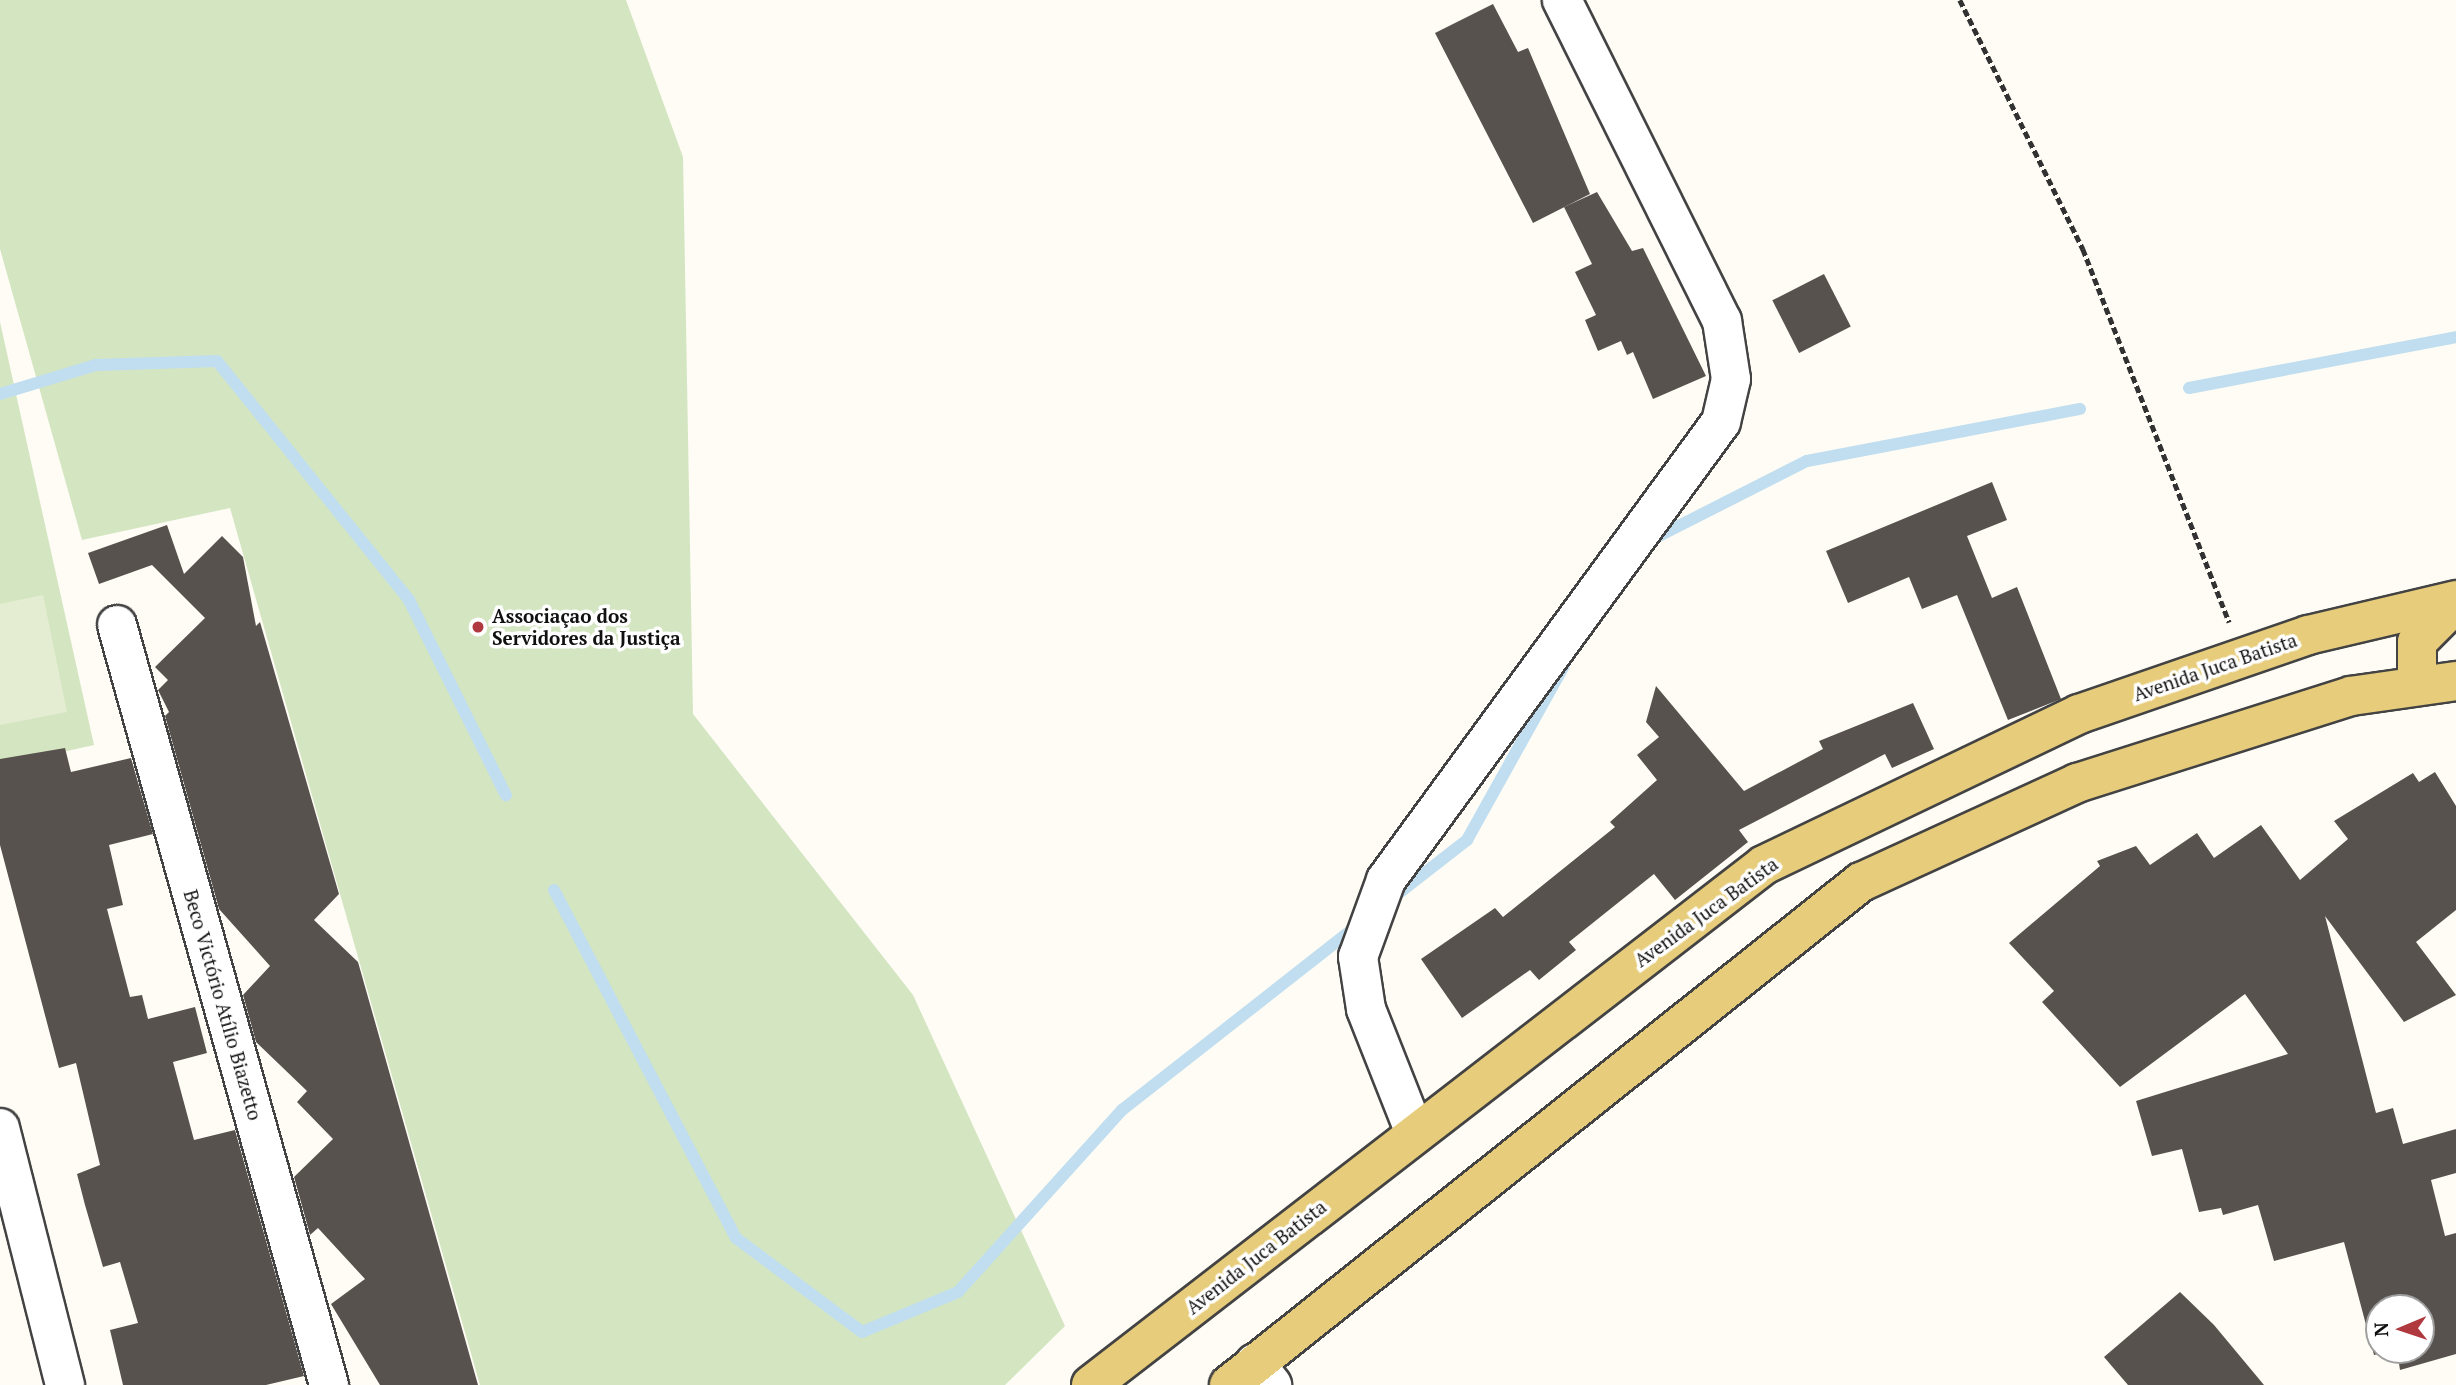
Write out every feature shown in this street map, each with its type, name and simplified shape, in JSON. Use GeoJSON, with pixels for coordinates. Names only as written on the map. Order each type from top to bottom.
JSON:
{"type":"FeatureCollection","features":[{"type":"Feature","properties":{"kind":"main road","name":"Avenida Juca Batista"},"geometry":{"type":"LineString","coordinates":[[1091,1385],[1764,865],[2079,714],[2308,635],[2456,601]]}},
{"type":"Feature","properties":{"kind":"main road"},"geometry":{"type":"LineString","coordinates":[[2417,685],[2417,642],[2456,601]]}},
{"type":"Feature","properties":{"kind":"main road"},"geometry":{"type":"LineString","coordinates":[[1252,1378],[1861,882],[2077,783],[2351,696],[2456,681]]}},
{"type":"Feature","properties":{"kind":"street"},"geometry":{"type":"LineString","coordinates":[[1415,1133],[1366,1009],[1358,957],[1386,880],[1721,422],[1731,379],[1722,321],[1562,0]]}},
{"type":"Feature","properties":{"kind":"street","name":"Beco Victório Atílio Biazetto"},"geometry":{"type":"LineString","coordinates":[[117,625],[329,1385]]}},
{"type":"Feature","properties":{"kind":"street"},"geometry":{"type":"LineString","coordinates":[[2417,685],[2456,691]]}},
{"type":"Feature","properties":{"kind":"street"},"geometry":{"type":"LineString","coordinates":[[0,1128],[65,1385]]}},
{"type":"Feature","properties":{"kind":"path"},"geometry":{"type":"LineString","coordinates":[[1959,0],[2083,249],[2243,658]]}},
{"type":"Feature","properties":{"kind":"green space","name":"Associaçao dos Servidores da Justiça"},"geometry":{"type":"Polygon","coordinates":[[[0,0],[626,0],[683,157],[693,714],[913,995],[1065,1326],[1005,1385],[480,1385],[230,508],[82,540],[0,249],[0,0]]]}},
{"type":"Feature","properties":{"kind":"green space"},"geometry":{"type":"Polygon","coordinates":[[[0,322],[94,745],[0,766],[0,322]]]}},
{"type":"Feature","properties":{"kind":"green space"},"geometry":{"type":"Polygon","coordinates":[[[43,595],[67,712],[0,725],[0,604],[43,595]]]}},
{"type":"Feature","properties":{"kind":"building"},"geometry":{"type":"Polygon","coordinates":[[[1493,4],[1518,52],[1528,48],[1590,194],[1533,223],[1435,33],[1493,4]]]}},
{"type":"Feature","properties":{"kind":"building"},"geometry":{"type":"Polygon","coordinates":[[[1597,192],[1632,251],[1643,248],[1706,376],[1653,399],[1633,352],[1627,355],[1621,341],[1598,351],[1585,320],[1596,315],[1575,272],[1592,264],[1564,207],[1597,192]]]}},
{"type":"Feature","properties":{"kind":"building"},"geometry":{"type":"Polygon","coordinates":[[[1824,274],[1851,327],[1799,353],[1772,300],[1824,274]]]}},
{"type":"Feature","properties":{"kind":"building"},"geometry":{"type":"Polygon","coordinates":[[[1992,482],[2007,520],[1967,536],[1992,598],[2017,587],[2061,699],[2008,720],[1957,595],[1922,609],[1909,577],[1848,603],[1826,551],[1992,482]]]}},
{"type":"Feature","properties":{"kind":"building"},"geometry":{"type":"Polygon","coordinates":[[[167,525],[184,574],[222,536],[243,557],[256,626],[260,622],[339,894],[314,920],[358,962],[478,1385],[380,1385],[331,1304],[365,1279],[318,1228],[310,1235],[294,1177],[333,1139],[297,1102],[307,1091],[256,1042],[243,995],[270,966],[219,909],[165,716],[169,712],[158,690],[168,680],[155,667],[205,618],[152,565],[99,584],[88,553],[167,525]]]}},
{"type":"Feature","properties":{"kind":"building"},"geometry":{"type":"Polygon","coordinates":[[[1656,686],[1744,791],[1823,749],[1819,741],[1913,703],[1934,749],[1892,768],[1885,754],[1739,830],[1748,842],[1675,900],[1654,874],[1569,942],[1576,950],[1539,980],[1530,970],[1462,1018],[1421,959],[1495,908],[1503,917],[1615,827],[1610,822],[1657,780],[1637,755],[1659,737],[1646,722],[1656,686]]]}},
{"type":"Feature","properties":{"kind":"building"},"geometry":{"type":"Polygon","coordinates":[[[65,748],[71,772],[131,758],[153,834],[109,845],[123,905],[107,909],[130,997],[142,995],[148,1019],[195,1007],[207,1053],[173,1062],[194,1140],[235,1130],[304,1376],[266,1385],[123,1385],[110,1330],[138,1323],[120,1262],[103,1267],[85,1205],[77,1174],[100,1165],[76,1063],[59,1068],[0,845],[0,759],[65,748]]]}},
{"type":"Feature","properties":{"kind":"building"},"geometry":{"type":"Polygon","coordinates":[[[2435,772],[2456,806],[2456,910],[2416,942],[2456,995],[2404,1022],[2325,916],[2376,1113],[2393,1108],[2403,1144],[2456,1129],[2456,1173],[2431,1180],[2445,1236],[2456,1233],[2456,1354],[2435,1360],[2435,1294],[2365,1294],[2365,1321],[2344,1242],[2274,1261],[2258,1205],[2223,1215],[2221,1208],[2199,1212],[2182,1149],[2152,1156],[2136,1101],[2288,1054],[2245,994],[2120,1087],[2042,1002],[2054,991],[2009,943],[2100,866],[2097,861],[2136,846],[2150,865],[2197,833],[2214,858],[2261,825],[2300,880],[2348,839],[2334,821],[2413,773],[2419,782],[2435,772]]]}},
{"type":"Feature","properties":{"kind":"building"},"geometry":{"type":"Polygon","coordinates":[[[2180,1292],[2214,1325],[2264,1385],[2128,1385],[2104,1357],[2180,1292]]]}},
{"type":"Feature","properties":{"kind":"building"},"geometry":{"type":"Polygon","coordinates":[[[2399,1364],[2421,1364],[2400,1370],[2399,1364]]]}},
{"type":"Feature","properties":{"kind":"waterway"},"geometry":{"type":"LineString","coordinates":[[2189,388],[2456,337]]}},
{"type":"Feature","properties":{"kind":"waterway"},"geometry":{"type":"LineString","coordinates":[[0,394],[96,365],[217,361],[409,600],[506,795]]}},
{"type":"Feature","properties":{"kind":"waterway"},"geometry":{"type":"LineString","coordinates":[[1649,541],[1807,461],[2080,409]]}},
{"type":"Feature","properties":{"kind":"waterway"},"geometry":{"type":"LineString","coordinates":[[1390,900],[1467,840],[1564,666]]}},
{"type":"Feature","properties":{"kind":"waterway"},"geometry":{"type":"LineString","coordinates":[[554,890],[736,1238],[862,1332],[958,1292],[1122,1110],[1359,924]]}},
{"type":"Feature","properties":{"kind":"place","name":"Associaçao dos Servidores da Justiça"},"geometry":{"type":"Point","coordinates":[478,627]}}]}
